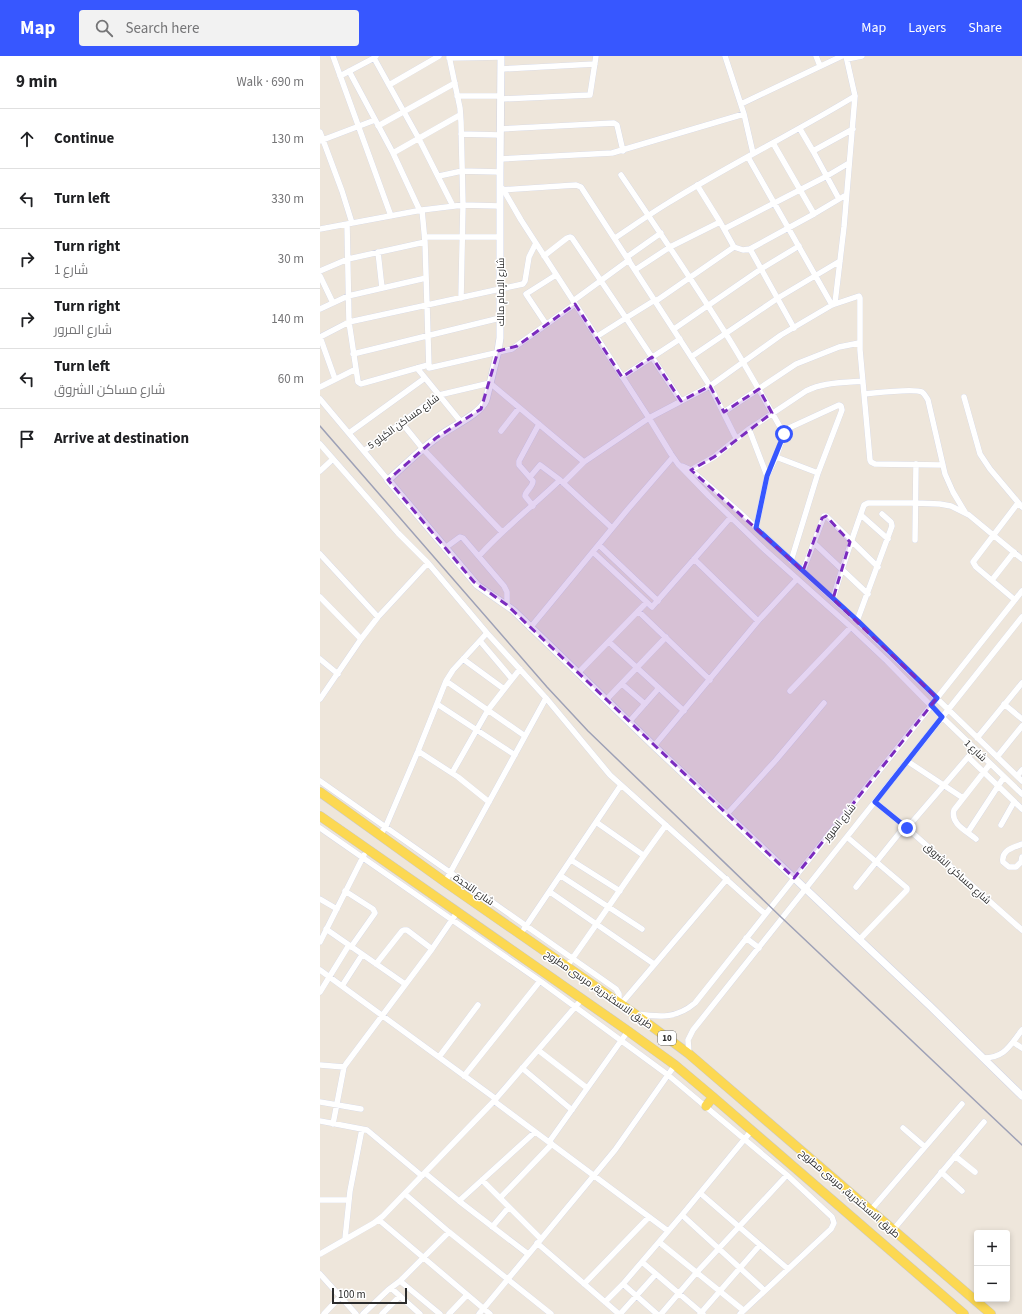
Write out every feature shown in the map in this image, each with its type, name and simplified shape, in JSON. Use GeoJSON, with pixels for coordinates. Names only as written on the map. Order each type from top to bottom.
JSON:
{"type":"FeatureCollection","features":[{"type":"Feature","properties":{"kind":"main road","name":"طريق الاسكندرية, مرسى مطروح"},"geometry":{"type":"LineString","coordinates":[[320,792],[339,800],[380,836],[445,882],[524,930],[567,966],[636,1014],[689,1054],[991,1314]]}},
{"type":"Feature","properties":{"kind":"main road","name":"طريق الاسكندرية, مرسى مطروح"},"geometry":{"type":"LineString","coordinates":[[320,816],[628,1031],[674,1065],[752,1130],[964,1314]]}},
{"type":"Feature","properties":{"kind":"main road"},"geometry":{"type":"LineString","coordinates":[[706,1106],[713,1097]]}},
{"type":"Feature","properties":{"kind":"main road"},"geometry":{"type":"LineString","coordinates":[[866,1229],[874,1225],[878,1217]]}},
{"type":"Feature","properties":{"kind":"street"},"geometry":{"type":"LineString","coordinates":[[333,56],[391,216]]}},
{"type":"Feature","properties":{"kind":"street"},"geometry":{"type":"LineString","coordinates":[[389,85],[439,56]]}},
{"type":"Feature","properties":{"kind":"street"},"geometry":{"type":"LineString","coordinates":[[457,96],[501,97],[590,95],[596,56]]}},
{"type":"Feature","properties":{"kind":"street"},"geometry":{"type":"LineString","coordinates":[[725,56],[744,114],[751,155],[789,228],[833,304]]}},
{"type":"Feature","properties":{"kind":"street"},"geometry":{"type":"LineString","coordinates":[[816,56],[820,66]]}},
{"type":"Feature","properties":{"kind":"street"},"geometry":{"type":"LineString","coordinates":[[741,104],[820,66],[845,57],[862,56]]}},
{"type":"Feature","properties":{"kind":"street"},"geometry":{"type":"LineString","coordinates":[[461,298],[463,205],[461,134],[460,115],[449,57],[501,57]]}},
{"type":"Feature","properties":{"kind":"street","name":"شارع الإمام مالك"},"geometry":{"type":"LineString","coordinates":[[388,480],[443,433],[480,409],[486,400],[500,338],[500,206],[502,190],[500,172],[501,57]]}},
{"type":"Feature","properties":{"kind":"street"},"geometry":{"type":"LineString","coordinates":[[833,304],[840,261],[855,96],[845,57]]}},
{"type":"Feature","properties":{"kind":"street"},"geometry":{"type":"LineString","coordinates":[[340,76],[371,58],[389,85],[419,139],[453,206]]}},
{"type":"Feature","properties":{"kind":"street"},"geometry":{"type":"LineString","coordinates":[[501,69],[595,64]]}},
{"type":"Feature","properties":{"kind":"street"},"geometry":{"type":"LineString","coordinates":[[349,71],[393,153],[421,210],[425,240],[428,365]]}},
{"type":"Feature","properties":{"kind":"street"},"geometry":{"type":"LineString","coordinates":[[321,140],[358,127],[377,123],[404,112],[455,83]]}},
{"type":"Feature","properties":{"kind":"street"},"geometry":{"type":"LineString","coordinates":[[615,238],[697,185],[855,96]]}},
{"type":"Feature","properties":{"kind":"street"},"geometry":{"type":"LineString","coordinates":[[500,159],[608,154],[623,151],[744,114]]}},
{"type":"Feature","properties":{"kind":"street"},"geometry":{"type":"LineString","coordinates":[[393,153],[460,115]]}},
{"type":"Feature","properties":{"kind":"street"},"geometry":{"type":"LineString","coordinates":[[461,134],[614,123],[617,126],[623,151]]}},
{"type":"Feature","properties":{"kind":"street"},"geometry":{"type":"LineString","coordinates":[[800,128],[840,199]]}},
{"type":"Feature","properties":{"kind":"street"},"geometry":{"type":"LineString","coordinates":[[813,151],[853,129]]}},
{"type":"Feature","properties":{"kind":"street"},"geometry":{"type":"LineString","coordinates":[[320,132],[321,140],[342,191],[349,223],[349,322],[358,382],[361,384],[428,365]]}},
{"type":"Feature","properties":{"kind":"street"},"geometry":{"type":"LineString","coordinates":[[773,143],[814,214]]}},
{"type":"Feature","properties":{"kind":"street"},"geometry":{"type":"LineString","coordinates":[[724,229],[827,176],[849,162]]}},
{"type":"Feature","properties":{"kind":"street"},"geometry":{"type":"LineString","coordinates":[[439,176],[462,171],[500,172]]}},
{"type":"Feature","properties":{"kind":"street"},"geometry":{"type":"LineString","coordinates":[[621,175],[708,305],[743,362],[784,434]]}},
{"type":"Feature","properties":{"kind":"street"},"geometry":{"type":"LineString","coordinates":[[697,185],[734,247],[743,250],[750,249],[846,195]]}},
{"type":"Feature","properties":{"kind":"street"},"geometry":{"type":"LineString","coordinates":[[502,190],[579,186],[615,238],[692,357],[710,386],[736,438]]}},
{"type":"Feature","properties":{"kind":"street","name":"شارع 1"},"geometry":{"type":"LineString","coordinates":[[502,190],[678,464],[731,517],[851,627],[1022,794]]}},
{"type":"Feature","properties":{"kind":"street"},"geometry":{"type":"LineString","coordinates":[[320,229],[421,210],[463,205],[500,206]]}},
{"type":"Feature","properties":{"kind":"street"},"geometry":{"type":"LineString","coordinates":[[635,270],[670,247],[720,222]]}},
{"type":"Feature","properties":{"kind":"street"},"geometry":{"type":"LineString","coordinates":[[428,365],[429,368],[432,368],[515,348],[661,233]]}},
{"type":"Feature","properties":{"kind":"street"},"geometry":{"type":"LineString","coordinates":[[320,272],[348,259],[425,240],[462,237],[500,237]]}},
{"type":"Feature","properties":{"kind":"street"},"geometry":{"type":"LineString","coordinates":[[544,256],[567,238],[571,237],[681,401]]}},
{"type":"Feature","properties":{"kind":"street"},"geometry":{"type":"LineString","coordinates":[[335,379],[320,337],[349,322],[500,290],[524,283],[529,257],[536,243]]}},
{"type":"Feature","properties":{"kind":"street"},"geometry":{"type":"LineString","coordinates":[[674,329],[761,269],[799,246]]}},
{"type":"Feature","properties":{"kind":"street"},"geometry":{"type":"LineString","coordinates":[[596,337],[655,300],[734,247]]}},
{"type":"Feature","properties":{"kind":"street"},"geometry":{"type":"LineString","coordinates":[[750,249],[794,328]]}},
{"type":"Feature","properties":{"kind":"street"},"geometry":{"type":"LineString","coordinates":[[378,252],[382,288]]}},
{"type":"Feature","properties":{"kind":"street"},"geometry":{"type":"LineString","coordinates":[[692,357],[778,298],[840,261]]}},
{"type":"Feature","properties":{"kind":"street"},"geometry":{"type":"LineString","coordinates":[[546,324],[526,294],[556,275]]}},
{"type":"Feature","properties":{"kind":"street"},"geometry":{"type":"LineString","coordinates":[[320,276],[333,303]]}},
{"type":"Feature","properties":{"kind":"street"},"geometry":{"type":"LineString","coordinates":[[320,309],[348,296],[426,278]]}},
{"type":"Feature","properties":{"kind":"street"},"geometry":{"type":"LineString","coordinates":[[479,556],[502,532],[584,462],[649,418],[710,386],[794,328],[833,304],[859,297],[860,343],[864,394],[870,457],[872,462],[875,464],[943,465]]}},
{"type":"Feature","properties":{"kind":"street"},"geometry":{"type":"LineString","coordinates":[[353,354],[500,318]]}},
{"type":"Feature","properties":{"kind":"street"},"geometry":{"type":"LineString","coordinates":[[622,377],[680,339]]}},
{"type":"Feature","properties":{"kind":"street"},"geometry":{"type":"LineString","coordinates":[[724,412],[796,364],[840,347],[860,343]]}},
{"type":"Feature","properties":{"kind":"street"},"geometry":{"type":"LineString","coordinates":[[417,368],[460,422]]}},
{"type":"Feature","properties":{"kind":"street"},"geometry":{"type":"LineString","coordinates":[[320,387],[356,369]]}},
{"type":"Feature","properties":{"kind":"street"},"geometry":{"type":"LineString","coordinates":[[349,433],[425,378]]}},
{"type":"Feature","properties":{"kind":"street"},"geometry":{"type":"LineString","coordinates":[[691,470],[714,457],[736,438],[772,413],[816,386],[863,381]]}},
{"type":"Feature","properties":{"kind":"street"},"geometry":{"type":"LineString","coordinates":[[490,383],[584,462]]}},
{"type":"Feature","properties":{"kind":"street","name":"شارع مساكن الكيلو 5"},"geometry":{"type":"LineString","coordinates":[[364,451],[438,395],[490,383]]}},
{"type":"Feature","properties":{"kind":"street"},"geometry":{"type":"LineString","coordinates":[[864,394],[913,390],[922,392],[925,395],[928,400],[943,465],[950,487],[965,512]]}},
{"type":"Feature","properties":{"kind":"street"},"geometry":{"type":"LineString","coordinates":[[964,397],[980,454],[1020,505],[993,534],[973,562],[974,565],[1015,600]]}},
{"type":"Feature","properties":{"kind":"street"},"geometry":{"type":"LineString","coordinates":[[320,399],[477,585],[507,605],[654,746],[860,939],[1022,1096]]}},
{"type":"Feature","properties":{"kind":"street"},"geometry":{"type":"LineString","coordinates":[[756,528],[767,476],[776,457],[784,434],[792,426],[841,406],[842,410],[818,474],[791,561]]}},
{"type":"Feature","properties":{"kind":"street"},"geometry":{"type":"LineString","coordinates":[[501,431],[519,408]]}},
{"type":"Feature","properties":{"kind":"street"},"geometry":{"type":"LineString","coordinates":[[401,422],[423,449],[502,532]]}},
{"type":"Feature","properties":{"kind":"street"},"geometry":{"type":"LineString","coordinates":[[533,506],[527,500],[525,494],[533,483],[533,480],[519,465],[518,461],[539,424]]}},
{"type":"Feature","properties":{"kind":"street"},"geometry":{"type":"LineString","coordinates":[[749,429],[767,476]]}},
{"type":"Feature","properties":{"kind":"street"},"geometry":{"type":"LineString","coordinates":[[320,444],[398,533],[428,563],[546,698],[610,775],[766,914]]}},
{"type":"Feature","properties":{"kind":"street"},"geometry":{"type":"LineString","coordinates":[[530,628],[612,528],[673,457]]}},
{"type":"Feature","properties":{"kind":"street"},"geometry":{"type":"LineString","coordinates":[[776,457],[818,474]]}},
{"type":"Feature","properties":{"kind":"street"},"geometry":{"type":"LineString","coordinates":[[320,471],[333,459]]}},
{"type":"Feature","properties":{"kind":"street","name":"شارع 1"},"geometry":{"type":"LineString","coordinates":[[678,464],[691,470],[858,621],[1022,781]]}},
{"type":"Feature","properties":{"kind":"street"},"geometry":{"type":"LineString","coordinates":[[915,540],[916,464]]}},
{"type":"Feature","properties":{"kind":"street"},"geometry":{"type":"LineString","coordinates":[[530,476],[540,465],[562,482],[612,528]]}},
{"type":"Feature","properties":{"kind":"street"},"geometry":{"type":"LineString","coordinates":[[833,598],[850,542],[864,505],[868,503],[946,504],[965,512],[1022,559]]}},
{"type":"Feature","properties":{"kind":"street"},"geometry":{"type":"LineString","coordinates":[[858,621],[892,524],[882,514]]}},
{"type":"Feature","properties":{"kind":"street"},"geometry":{"type":"LineString","coordinates":[[861,515],[888,539]]}},
{"type":"Feature","properties":{"kind":"street"},"geometry":{"type":"LineString","coordinates":[[803,572],[824,516],[826,516],[850,542],[878,567]]}},
{"type":"Feature","properties":{"kind":"street"},"geometry":{"type":"LineString","coordinates":[[593,552],[652,607],[731,517]]}},
{"type":"Feature","properties":{"kind":"street"},"geometry":{"type":"LineString","coordinates":[[445,548],[460,537],[479,556],[506,588],[507,605]]}},
{"type":"Feature","properties":{"kind":"street"},"geometry":{"type":"LineString","coordinates":[[814,543],[868,594]]}},
{"type":"Feature","properties":{"kind":"street"},"geometry":{"type":"LineString","coordinates":[[599,545],[658,601]]}},
{"type":"Feature","properties":{"kind":"street"},"geometry":{"type":"LineString","coordinates":[[992,580],[1014,552]]}},
{"type":"Feature","properties":{"kind":"street"},"geometry":{"type":"LineString","coordinates":[[320,554],[378,617]]}},
{"type":"Feature","properties":{"kind":"street"},"geometry":{"type":"LineString","coordinates":[[694,558],[758,621]]}},
{"type":"Feature","properties":{"kind":"street"},"geometry":{"type":"LineString","coordinates":[[320,698],[378,617],[428,563]]}},
{"type":"Feature","properties":{"kind":"street"},"geometry":{"type":"LineString","coordinates":[[654,746],[758,621],[797,579]]}},
{"type":"Feature","properties":{"kind":"street","name":"شارع المرور"},"geometry":{"type":"LineString","coordinates":[[636,1014],[663,1017],[688,1008],[701,996],[1022,591]]}},
{"type":"Feature","properties":{"kind":"street"},"geometry":{"type":"LineString","coordinates":[[320,597],[361,639]]}},
{"type":"Feature","properties":{"kind":"street"},"geometry":{"type":"LineString","coordinates":[[578,673],[646,603]]}},
{"type":"Feature","properties":{"kind":"street"},"geometry":{"type":"LineString","coordinates":[[638,611],[710,680]]}},
{"type":"Feature","properties":{"kind":"street","name":"شارع المرور"},"geometry":{"type":"LineString","coordinates":[[689,1054],[688,1040],[692,1030],[1022,617]]}},
{"type":"Feature","properties":{"kind":"street"},"geometry":{"type":"LineString","coordinates":[[790,691],[851,627]]}},
{"type":"Feature","properties":{"kind":"street"},"geometry":{"type":"LineString","coordinates":[[380,836],[386,826],[418,751],[446,681],[488,633]]}},
{"type":"Feature","properties":{"kind":"street"},"geometry":{"type":"LineString","coordinates":[[606,700],[666,637]]}},
{"type":"Feature","properties":{"kind":"street"},"geometry":{"type":"LineString","coordinates":[[480,641],[512,679]]}},
{"type":"Feature","properties":{"kind":"street"},"geometry":{"type":"LineString","coordinates":[[608,642],[684,711]]}},
{"type":"Feature","properties":{"kind":"street"},"geometry":{"type":"LineString","coordinates":[[320,659],[338,674]]}},
{"type":"Feature","properties":{"kind":"street"},"geometry":{"type":"LineString","coordinates":[[464,659],[504,689]]}},
{"type":"Feature","properties":{"kind":"street"},"geometry":{"type":"LineString","coordinates":[[452,773],[488,710],[520,669]]}},
{"type":"Feature","properties":{"kind":"street"},"geometry":{"type":"LineString","coordinates":[[446,681],[525,736]]}},
{"type":"Feature","properties":{"kind":"street"},"geometry":{"type":"LineString","coordinates":[[977,738],[1022,682]]}},
{"type":"Feature","properties":{"kind":"street"},"geometry":{"type":"LineString","coordinates":[[622,684],[645,704]]}},
{"type":"Feature","properties":{"kind":"street"},"geometry":{"type":"LineString","coordinates":[[629,722],[659,688]]}},
{"type":"Feature","properties":{"kind":"street"},"geometry":{"type":"LineString","coordinates":[[445,882],[546,698]]}},
{"type":"Feature","properties":{"kind":"street"},"geometry":{"type":"LineString","coordinates":[[727,814],[776,760],[824,703]]}},
{"type":"Feature","properties":{"kind":"street"},"geometry":{"type":"LineString","coordinates":[[437,704],[515,755]]}},
{"type":"Feature","properties":{"kind":"street"},"geometry":{"type":"LineString","coordinates":[[1004,704],[1022,719]]}},
{"type":"Feature","properties":{"kind":"street"},"geometry":{"type":"LineString","coordinates":[[997,757],[1022,726]]}},
{"type":"Feature","properties":{"kind":"street"},"geometry":{"type":"LineString","coordinates":[[856,887],[906,827],[975,749]]}},
{"type":"Feature","properties":{"kind":"street"},"geometry":{"type":"LineString","coordinates":[[418,751],[452,773],[489,802]]}},
{"type":"Feature","properties":{"kind":"street"},"geometry":{"type":"LineString","coordinates":[[968,757],[1022,809]]}},
{"type":"Feature","properties":{"kind":"street"},"geometry":{"type":"LineString","coordinates":[[907,761],[963,798]]}},
{"type":"Feature","properties":{"kind":"street"},"geometry":{"type":"LineString","coordinates":[[976,839],[956,823],[953,817],[954,810],[990,764]]}},
{"type":"Feature","properties":{"kind":"street"},"geometry":{"type":"LineString","coordinates":[[1017,776],[1022,770]]}},
{"type":"Feature","properties":{"kind":"street"},"geometry":{"type":"LineString","coordinates":[[968,832],[1004,777]]}},
{"type":"Feature","properties":{"kind":"street","name":"شارع النجدة"},"geometry":{"type":"LineString","coordinates":[[320,781],[339,800],[386,826],[524,930],[573,958],[616,988],[619,994],[620,1003]]}},
{"type":"Feature","properties":{"kind":"street"},"geometry":{"type":"LineString","coordinates":[[524,930],[621,785]]}},
{"type":"Feature","properties":{"kind":"street","name":"شارع مساكن الشروق"},"geometry":{"type":"LineString","coordinates":[[875,802],[906,827],[1022,930]]}},
{"type":"Feature","properties":{"kind":"street"},"geometry":{"type":"LineString","coordinates":[[1001,824],[1014,802]]}},
{"type":"Feature","properties":{"kind":"street"},"geometry":{"type":"LineString","coordinates":[[596,822],[643,855]]}},
{"type":"Feature","properties":{"kind":"street"},"geometry":{"type":"LineString","coordinates":[[567,966],[620,891],[643,855],[666,825]]}},
{"type":"Feature","properties":{"kind":"street"},"geometry":{"type":"LineString","coordinates":[[320,828],[540,981],[668,1075],[787,1175],[832,1217],[834,1223],[831,1229],[741,1312],[697,1272],[659,1242]]}},
{"type":"Feature","properties":{"kind":"street"},"geometry":{"type":"LineString","coordinates":[[847,837],[906,887],[907,890],[860,939]]}},
{"type":"Feature","properties":{"kind":"street"},"geometry":{"type":"LineString","coordinates":[[1022,844],[1006,852],[1003,858],[1006,865],[1012,868],[1019,865],[1022,857]]}},
{"type":"Feature","properties":{"kind":"street"},"geometry":{"type":"LineString","coordinates":[[320,942],[367,849]]}},
{"type":"Feature","properties":{"kind":"street"},"geometry":{"type":"LineString","coordinates":[[571,860],[620,891]]}},
{"type":"Feature","properties":{"kind":"street"},"geometry":{"type":"LineString","coordinates":[[561,876],[642,929]]}},
{"type":"Feature","properties":{"kind":"street"},"geometry":{"type":"LineString","coordinates":[[620,1003],[727,879]]}},
{"type":"Feature","properties":{"kind":"street"},"geometry":{"type":"LineString","coordinates":[[320,992],[350,946],[375,913],[373,909],[346,891]]}},
{"type":"Feature","properties":{"kind":"street"},"geometry":{"type":"LineString","coordinates":[[550,892],[654,964]]}},
{"type":"Feature","properties":{"kind":"street"},"geometry":{"type":"LineString","coordinates":[[320,899],[337,909]]}},
{"type":"Feature","properties":{"kind":"street"},"geometry":{"type":"LineString","coordinates":[[333,1124],[344,1067],[458,912]]}},
{"type":"Feature","properties":{"kind":"street"},"geometry":{"type":"LineString","coordinates":[[326,929],[405,984]]}},
{"type":"Feature","properties":{"kind":"street"},"geometry":{"type":"LineString","coordinates":[[376,964],[404,930],[407,930],[432,949]]}},
{"type":"Feature","properties":{"kind":"street"},"geometry":{"type":"LineString","coordinates":[[746,938],[759,948]]}},
{"type":"Feature","properties":{"kind":"street"},"geometry":{"type":"LineString","coordinates":[[342,986],[362,955]]}},
{"type":"Feature","properties":{"kind":"street"},"geometry":{"type":"LineString","coordinates":[[320,970],[439,1057],[535,1132],[668,1231]]}},
{"type":"Feature","properties":{"kind":"street"},"geometry":{"type":"LineString","coordinates":[[464,1076],[540,981]]}},
{"type":"Feature","properties":{"kind":"street"},"geometry":{"type":"LineString","coordinates":[[320,1254],[379,1220],[495,1100],[582,999]]}},
{"type":"Feature","properties":{"kind":"street"},"geometry":{"type":"LineString","coordinates":[[439,1057],[478,1005]]}},
{"type":"Feature","properties":{"kind":"street"},"geometry":{"type":"LineString","coordinates":[[983,1058],[994,1058],[999,1056],[1008,1049],[1022,1030]]}},
{"type":"Feature","properties":{"kind":"street"},"geometry":{"type":"LineString","coordinates":[[500,1198],[550,1143],[628,1031]]}},
{"type":"Feature","properties":{"kind":"street"},"geometry":{"type":"LineString","coordinates":[[1013,1042],[1022,1048]]}},
{"type":"Feature","properties":{"kind":"street"},"geometry":{"type":"LineString","coordinates":[[538,1050],[587,1088]]}},
{"type":"Feature","properties":{"kind":"street"},"geometry":{"type":"LineString","coordinates":[[320,1065],[344,1067]]}},
{"type":"Feature","properties":{"kind":"street"},"geometry":{"type":"LineString","coordinates":[[479,1314],[614,1150],[674,1065]]}},
{"type":"Feature","properties":{"kind":"street"},"geometry":{"type":"LineString","coordinates":[[522,1068],[572,1110]]}},
{"type":"Feature","properties":{"kind":"street"},"geometry":{"type":"LineString","coordinates":[[320,1102],[361,1109]]}},
{"type":"Feature","properties":{"kind":"street"},"geometry":{"type":"LineString","coordinates":[[870,1211],[962,1104]]}},
{"type":"Feature","properties":{"kind":"street"},"geometry":{"type":"LineString","coordinates":[[320,1121],[362,1129],[370,1132],[528,1254]]}},
{"type":"Feature","properties":{"kind":"street"},"geometry":{"type":"LineString","coordinates":[[893,1230],[984,1122]]}},
{"type":"Feature","properties":{"kind":"street"},"geometry":{"type":"LineString","coordinates":[[904,1128],[925,1147]]}},
{"type":"Feature","properties":{"kind":"street"},"geometry":{"type":"LineString","coordinates":[[345,1239],[349,1200],[362,1129]]}},
{"type":"Feature","properties":{"kind":"street"},"geometry":{"type":"LineString","coordinates":[[605,1302],[642,1262],[752,1130]]}},
{"type":"Feature","properties":{"kind":"street"},"geometry":{"type":"LineString","coordinates":[[459,1201],[535,1132]]}},
{"type":"Feature","properties":{"kind":"street"},"geometry":{"type":"LineString","coordinates":[[955,1156],[975,1172]]}},
{"type":"Feature","properties":{"kind":"street"},"geometry":{"type":"LineString","coordinates":[[941,1172],[962,1191]]}},
{"type":"Feature","properties":{"kind":"street"},"geometry":{"type":"LineString","coordinates":[[661,1314],[697,1272],[787,1175]]}},
{"type":"Feature","properties":{"kind":"street"},"geometry":{"type":"LineString","coordinates":[[482,1180],[509,1207],[539,1241],[584,1284],[619,1314],[656,1274]]}},
{"type":"Feature","properties":{"kind":"street"},"geometry":{"type":"LineString","coordinates":[[700,1193],[788,1269]]}},
{"type":"Feature","properties":{"kind":"street"},"geometry":{"type":"LineString","coordinates":[[405,1194],[449,1232],[551,1314]]}},
{"type":"Feature","properties":{"kind":"street"},"geometry":{"type":"LineString","coordinates":[[320,1200],[349,1200]]}},
{"type":"Feature","properties":{"kind":"street"},"geometry":{"type":"LineString","coordinates":[[492,1227],[509,1207]]}},
{"type":"Feature","properties":{"kind":"street"},"geometry":{"type":"LineString","coordinates":[[682,1215],[764,1290]]}},
{"type":"Feature","properties":{"kind":"street"},"geometry":{"type":"LineString","coordinates":[[584,1284],[649,1217]]}},
{"type":"Feature","properties":{"kind":"street"},"geometry":{"type":"LineString","coordinates":[[379,1220],[490,1314]]}},
{"type":"Feature","properties":{"kind":"street"},"geometry":{"type":"LineString","coordinates":[[363,1314],[400,1281],[449,1232]]}},
{"type":"Feature","properties":{"kind":"street"},"geometry":{"type":"LineString","coordinates":[[642,1262],[702,1314],[760,1245]]}},
{"type":"Feature","properties":{"kind":"street"},"geometry":{"type":"LineString","coordinates":[[320,1274],[322,1281],[356,1314]]}},
{"type":"Feature","properties":{"kind":"street"},"geometry":{"type":"LineString","coordinates":[[400,1281],[440,1314]]}},
{"type":"Feature","properties":{"kind":"street"},"geometry":{"type":"LineString","coordinates":[[623,1284],[657,1314]]}},
{"type":"Feature","properties":{"kind":"street"},"geometry":{"type":"LineString","coordinates":[[391,1288],[420,1314]]}},
{"type":"Feature","properties":{"kind":"street"},"geometry":{"type":"LineString","coordinates":[[449,1314],[467,1295]]}},
{"type":"Feature","properties":{"kind":"street"},"geometry":{"type":"LineString","coordinates":[[382,1314],[400,1296]]}},
{"type":"Feature","properties":{"kind":"street"},"geometry":{"type":"LineString","coordinates":[[324,1314],[340,1297]]}},
{"type":"Feature","properties":{"kind":"highlighted area"},"geometry":{"type":"Polygon","coordinates":[[[575,304],[622,377],[652,357],[681,401],[710,386],[724,412],[759,389],[772,413],[714,457],[691,470],[803,571],[822,518],[826,516],[850,542],[833,599],[937,698],[794,878],[507,605],[474,582],[388,480],[436,438],[481,409],[498,351],[517,346],[575,304]]]}},
{"type":"Feature","properties":{"kind":"railway"},"geometry":{"type":"LineString","coordinates":[[320,426],[547,687],[588,731],[782,918],[1022,1145]]}},
{"type":"Feature","properties":{"kind":"route"},"geometry":{"type":"LineString","coordinates":[[784,434],[776,457],[767,476],[756,528],[858,621],[937,698],[931,705],[942,717],[875,802],[907,828]]}}]}
